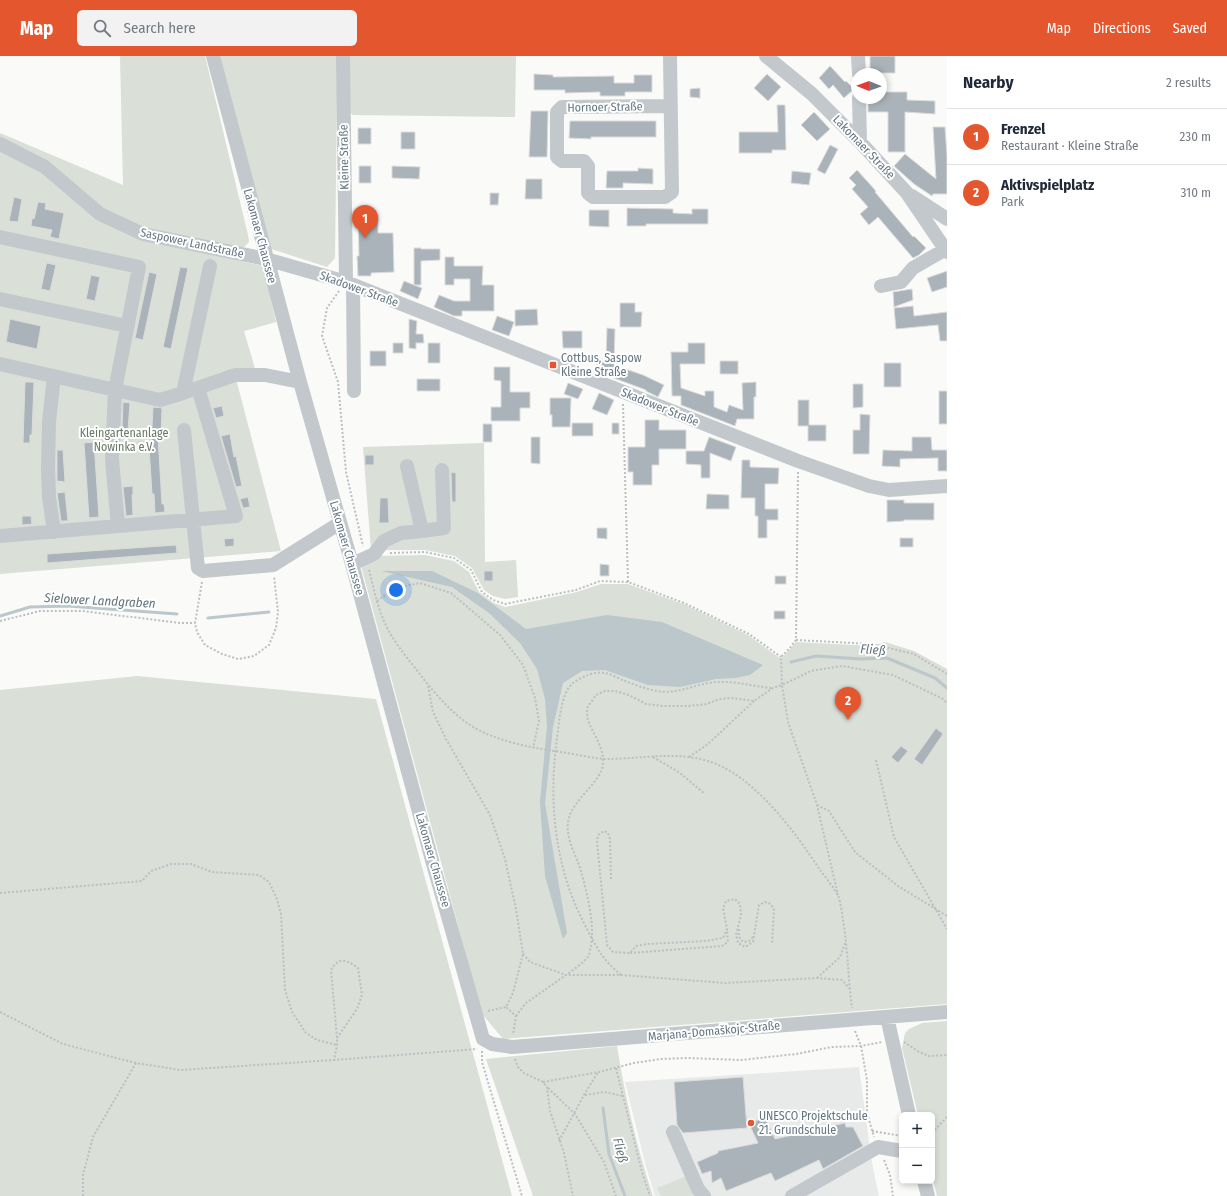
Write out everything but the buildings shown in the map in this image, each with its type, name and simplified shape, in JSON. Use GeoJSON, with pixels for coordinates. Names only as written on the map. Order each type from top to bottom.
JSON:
{"type":"FeatureCollection","features":[{"type":"Feature","properties":{"kind":"street","name":"Lakomaer Chaussee"},"geometry":{"type":"LineString","coordinates":[[213,56],[266,259],[352,564],[433,864],[483,1039]]}},
{"type":"Feature","properties":{"kind":"street","name":"Kleine Straße"},"geometry":{"type":"LineString","coordinates":[[343,56],[349,284],[354,391]]}},
{"type":"Feature","properties":{"kind":"street","name":"Hornoer Straße"},"geometry":{"type":"LineString","coordinates":[[670,56],[672,192],[665,197],[593,198],[588,193],[588,166],[584,161],[562,161],[557,157],[556,112],[562,107],[670,106]]}},
{"type":"Feature","properties":{"kind":"street","name":"Lakomaer Straße"},"geometry":{"type":"LineString","coordinates":[[766,56],[812,94],[860,142],[907,193],[946,250]]}},
{"type":"Feature","properties":{"kind":"street"},"geometry":{"type":"LineString","coordinates":[[858,56],[859,68]]}},
{"type":"Feature","properties":{"kind":"street"},"geometry":{"type":"LineString","coordinates":[[859,104],[860,142]]}},
{"type":"Feature","properties":{"kind":"street","name":"Saspower Landstraße"},"geometry":{"type":"LineString","coordinates":[[0,144],[45,167],[100,214],[143,234],[266,259]]}},
{"type":"Feature","properties":{"kind":"street"},"geometry":{"type":"LineString","coordinates":[[907,193],[947,219]]}},
{"type":"Feature","properties":{"kind":"street"},"geometry":{"type":"LineString","coordinates":[[0,237],[140,267],[115,390],[112,459],[118,526]]}},
{"type":"Feature","properties":{"kind":"street"},"geometry":{"type":"LineString","coordinates":[[881,286],[901,282],[913,268],[946,250]]}},
{"type":"Feature","properties":{"kind":"street","name":"Skadower Straße"},"geometry":{"type":"LineString","coordinates":[[266,259],[349,284],[798,461],[869,486],[889,490],[947,486]]}},
{"type":"Feature","properties":{"kind":"street"},"geometry":{"type":"LineString","coordinates":[[182,393],[210,266]]}},
{"type":"Feature","properties":{"kind":"street"},"geometry":{"type":"LineString","coordinates":[[0,299],[127,326]]}},
{"type":"Feature","properties":{"kind":"street"},"geometry":{"type":"LineString","coordinates":[[0,364],[160,400],[235,375],[265,375],[300,382]]}},
{"type":"Feature","properties":{"kind":"street"},"geometry":{"type":"LineString","coordinates":[[54,376],[48,467],[48,497],[54,532]]}},
{"type":"Feature","properties":{"kind":"street"},"geometry":{"type":"LineString","coordinates":[[0,536],[236,516],[198,388]]}},
{"type":"Feature","properties":{"kind":"street"},"geometry":{"type":"LineString","coordinates":[[184,430],[198,568],[203,571],[273,565],[340,523]]}},
{"type":"Feature","properties":{"kind":"street"},"geometry":{"type":"LineString","coordinates":[[406,466],[422,531]]}},
{"type":"Feature","properties":{"kind":"street"},"geometry":{"type":"LineString","coordinates":[[352,564],[370,556],[384,542],[401,533],[444,528],[442,470]]}},
{"type":"Feature","properties":{"kind":"street","name":"Marjana-Domaškojc-Straße"},"geometry":{"type":"LineString","coordinates":[[483,1039],[492,1044],[512,1047],[947,1012]]}},
{"type":"Feature","properties":{"kind":"street"},"geometry":{"type":"LineString","coordinates":[[887,1017],[908,1112]]}},
{"type":"Feature","properties":{"kind":"street"},"geometry":{"type":"LineString","coordinates":[[673,1132],[698,1189],[704,1196]]}},
{"type":"Feature","properties":{"kind":"street"},"geometry":{"type":"LineString","coordinates":[[792,1196],[878,1147],[899,1150]]}},
{"type":"Feature","properties":{"kind":"street"},"geometry":{"type":"LineString","coordinates":[[925,1184],[928,1196]]}},
{"type":"Feature","properties":{"kind":"path"},"geometry":{"type":"LineString","coordinates":[[349,284],[327,308],[322,336],[338,382],[346,472],[370,556],[377,601],[384,620],[396,644],[428,684],[452,710],[470,725],[493,736],[533,748],[604,759],[652,756],[689,757],[709,761],[726,768],[740,777],[773,806],[810,854],[839,898]]}},
{"type":"Feature","properties":{"kind":"path"},"geometry":{"type":"LineString","coordinates":[[623,392],[628,582]]}},
{"type":"Feature","properties":{"kind":"path"},"geometry":{"type":"LineString","coordinates":[[781,656],[796,640],[798,461]]}},
{"type":"Feature","properties":{"kind":"path"},"geometry":{"type":"LineString","coordinates":[[370,556],[425,552],[454,558],[471,570],[482,592],[493,600],[505,604],[576,590],[600,581],[628,582],[684,603],[749,634],[781,656]]}},
{"type":"Feature","properties":{"kind":"path"},"geometry":{"type":"LineString","coordinates":[[203,571],[195,623],[197,632],[205,645],[222,654],[238,659],[254,656],[269,645],[276,628],[278,612],[274,588],[273,565]]}},
{"type":"Feature","properties":{"kind":"path"},"geometry":{"type":"LineString","coordinates":[[377,601],[395,588],[420,583],[451,593],[500,636],[523,665],[536,698],[538,721],[533,748]]}},
{"type":"Feature","properties":{"kind":"path"},"geometry":{"type":"LineString","coordinates":[[0,621],[40,611],[82,611],[181,623],[195,623]]}},
{"type":"Feature","properties":{"kind":"path"},"geometry":{"type":"LineString","coordinates":[[796,640],[872,644],[914,654],[947,674]]}},
{"type":"Feature","properties":{"kind":"path"},"geometry":{"type":"LineString","coordinates":[[781,656],[782,685],[788,722],[817,805],[839,898],[846,940],[849,966],[849,989],[855,1032],[861,1046],[867,1080],[867,1113],[872,1131],[890,1175],[893,1196]]}},
{"type":"Feature","properties":{"kind":"path"},"geometry":{"type":"LineString","coordinates":[[689,757],[708,744],[754,701],[773,688],[811,671],[842,666],[893,675],[943,699],[947,703]]}},
{"type":"Feature","properties":{"kind":"path"},"geometry":{"type":"LineString","coordinates":[[620,975],[598,952],[578,913],[562,866],[554,818],[556,751],[565,693],[571,684],[590,674],[605,673],[626,682],[658,691],[677,691],[722,681],[762,688],[773,688]]}},
{"type":"Feature","properties":{"kind":"path"},"geometry":{"type":"LineString","coordinates":[[428,684],[433,712],[446,739],[490,814],[505,859],[516,909],[523,954],[512,993],[506,1008]]}},
{"type":"Feature","properties":{"kind":"path"},"geometry":{"type":"LineString","coordinates":[[616,1196],[604,1162],[574,1114],[542,1082],[524,1074],[518,1067],[514,1058],[512,1047],[516,1016],[526,1003],[577,967],[589,955],[592,939],[590,910],[581,871],[570,845],[568,832],[568,821],[576,804],[600,775],[604,759],[599,743],[589,721],[587,708],[596,695],[604,691],[629,695],[646,704],[662,706],[689,706],[706,704],[720,699],[732,698],[754,701]]}},
{"type":"Feature","properties":{"kind":"path"},"geometry":{"type":"LineString","coordinates":[[652,756],[680,773],[706,794]]}},
{"type":"Feature","properties":{"kind":"path"},"geometry":{"type":"LineString","coordinates":[[876,760],[894,837],[947,929]]}},
{"type":"Feature","properties":{"kind":"path"},"geometry":{"type":"LineString","coordinates":[[817,805],[829,811],[855,852],[898,886],[947,916]]}},
{"type":"Feature","properties":{"kind":"path"},"geometry":{"type":"LineString","coordinates":[[611,880],[610,839],[608,833],[604,831],[598,835],[597,841],[608,945],[613,952],[630,953],[722,946],[728,942],[723,908],[726,901],[735,899],[740,904],[741,915],[736,935],[738,943],[745,947],[753,942],[759,905],[765,902],[771,904],[774,910],[772,944]]}},
{"type":"Feature","properties":{"kind":"path"},"geometry":{"type":"LineString","coordinates":[[0,893],[142,881],[151,871],[171,864],[191,864],[212,872],[259,875],[269,882],[277,898],[281,914],[285,990],[292,1012],[306,1033],[317,1040],[337,1045]]}},
{"type":"Feature","properties":{"kind":"path"},"geometry":{"type":"LineString","coordinates":[[738,926],[739,937],[743,942],[749,941],[754,935]]}},
{"type":"Feature","properties":{"kind":"path"},"geometry":{"type":"LineString","coordinates":[[630,953],[636,946],[647,944],[715,940],[723,938],[727,929]]}},
{"type":"Feature","properties":{"kind":"path"},"geometry":{"type":"LineString","coordinates":[[817,978],[840,957],[846,940]]}},
{"type":"Feature","properties":{"kind":"path"},"geometry":{"type":"LineString","coordinates":[[523,954],[530,962],[566,975],[620,975],[725,983],[817,978],[842,980],[849,989]]}},
{"type":"Feature","properties":{"kind":"path"},"geometry":{"type":"LineString","coordinates":[[334,1060],[337,1045],[336,1038],[331,970],[334,964],[341,961],[348,961],[358,968],[362,995],[357,1009],[336,1038]]}},
{"type":"Feature","properties":{"kind":"path"},"geometry":{"type":"LineString","coordinates":[[476,1013],[506,1008],[516,1016]]}},
{"type":"Feature","properties":{"kind":"path"},"geometry":{"type":"LineString","coordinates":[[0,1012],[64,1044],[136,1063],[180,1070],[482,1049],[482,1062],[522,1196]]}},
{"type":"Feature","properties":{"kind":"path"},"geometry":{"type":"LineString","coordinates":[[542,1082],[660,1059],[688,1058],[741,1060],[796,1054],[832,1047],[861,1046],[901,1038],[905,1043],[918,1052],[929,1056],[947,1055]]}},
{"type":"Feature","properties":{"kind":"path"},"geometry":{"type":"LineString","coordinates":[[83,1196],[83,1174],[93,1137],[136,1063]]}},
{"type":"Feature","properties":{"kind":"path"},"geometry":{"type":"LineString","coordinates":[[616,1068],[642,1172],[650,1196]]}},
{"type":"Feature","properties":{"kind":"path"},"geometry":{"type":"LineString","coordinates":[[560,1141],[584,1095],[599,1072]]}},
{"type":"Feature","properties":{"kind":"path"},"geometry":{"type":"LineString","coordinates":[[547,1087],[550,1111],[564,1153],[573,1196]]}},
{"type":"Feature","properties":{"kind":"path"},"geometry":{"type":"LineString","coordinates":[[584,1095],[604,1092],[623,1096]]}},
{"type":"Feature","properties":{"kind":"path"},"geometry":{"type":"LineString","coordinates":[[935,1130],[947,1117]]}},
{"type":"Feature","properties":{"kind":"path"},"geometry":{"type":"LineString","coordinates":[[872,1131],[899,1136]]}},
{"type":"Feature","properties":{"kind":"shaded area"},"geometry":{"type":"Polygon","coordinates":[[[381,571],[432,571],[478,593],[526,629],[607,615],[662,622],[763,665],[750,675],[735,678],[716,679],[680,687],[648,685],[605,670],[582,671],[563,683],[553,727],[545,803],[567,933],[563,939],[545,876],[540,802],[547,726],[545,699],[537,669],[520,643],[489,613],[452,587],[381,571]]]}},
{"type":"Feature","properties":{"kind":"shaded area","name":"UNESCO Projektschule 21. Grundschule"},"geometry":{"type":"Polygon","coordinates":[[[859,1067],[872,1163],[879,1196],[655,1196],[646,1167],[625,1082],[859,1067]]]}},
{"type":"Feature","properties":{"kind":"green space","name":"Kleingartenanlage Nowinka e.V."},"geometry":{"type":"Polygon","coordinates":[[[120,56],[205,56],[248,235],[249,242],[244,247],[237,248],[237,260],[263,266],[276,322],[244,331],[256,372],[234,371],[281,551],[0,574],[0,133],[123,185],[120,56]]]}},
{"type":"Feature","properties":{"kind":"green space"},"geometry":{"type":"Polygon","coordinates":[[[218,56],[516,56],[515,117],[353,115],[337,101],[335,258],[327,267],[268,248],[218,56]]]}},
{"type":"Feature","properties":{"kind":"green space"},"geometry":{"type":"Polygon","coordinates":[[[484,443],[485,562],[516,560],[518,597],[505,599],[493,596],[484,590],[472,568],[455,556],[425,550],[371,550],[363,447],[484,443]]]}},
{"type":"Feature","properties":{"kind":"green space"},"geometry":{"type":"Polygon","coordinates":[[[425,555],[454,561],[469,572],[479,592],[494,603],[505,607],[577,592],[601,584],[628,584],[686,605],[748,635],[781,659],[796,642],[872,646],[885,642],[914,651],[947,669],[947,1004],[503,1039],[482,1014],[361,566],[374,556],[425,555]]]}},
{"type":"Feature","properties":{"kind":"green space"},"geometry":{"type":"Polygon","coordinates":[[[137,676],[376,699],[512,1196],[0,1196],[0,690],[137,676]]]}},
{"type":"Feature","properties":{"kind":"green space"},"geometry":{"type":"Polygon","coordinates":[[[947,1021],[947,1196],[937,1196],[934,1184],[935,1112],[917,1112],[902,1048],[905,1033],[909,1029],[922,1023],[947,1021]]]}},
{"type":"Feature","properties":{"kind":"green space"},"geometry":{"type":"Polygon","coordinates":[[[617,1046],[632,1122],[653,1196],[533,1196],[486,1059],[617,1046]]]}},
{"type":"Feature","properties":{"kind":"green space"},"geometry":{"type":"Polygon","coordinates":[[[687,1176],[695,1196],[661,1196],[657,1188],[687,1176]]]}},
{"type":"Feature","properties":{"kind":"waterway","name":"Sielower Landgraben"},"geometry":{"type":"LineString","coordinates":[[0,616],[30,607],[68,606],[177,614]]}},
{"type":"Feature","properties":{"kind":"waterway"},"geometry":{"type":"LineString","coordinates":[[208,618],[269,612]]}},
{"type":"Feature","properties":{"kind":"waterway","name":"Fließ"},"geometry":{"type":"LineString","coordinates":[[791,662],[816,656],[861,659],[887,658],[935,678],[947,688]]}},
{"type":"Feature","properties":{"kind":"waterway","name":"Fließ"},"geometry":{"type":"LineString","coordinates":[[603,1108],[609,1154],[625,1196]]}},
{"type":"Feature","properties":{"kind":"place","name":"Frenzel"},"geometry":{"type":"Point","coordinates":[365,238]}},
{"type":"Feature","properties":{"kind":"place","name":"Cottbus, Saspow Kleine Straße"},"geometry":{"type":"Point","coordinates":[553,365]}},
{"type":"Feature","properties":{"kind":"place","name":"Aktivspielplatz"},"geometry":{"type":"Point","coordinates":[848,720]}},
{"type":"Feature","properties":{"kind":"place","name":"UNESCO Projektschule 21. Grundschule"},"geometry":{"type":"Point","coordinates":[751,1123]}}]}
